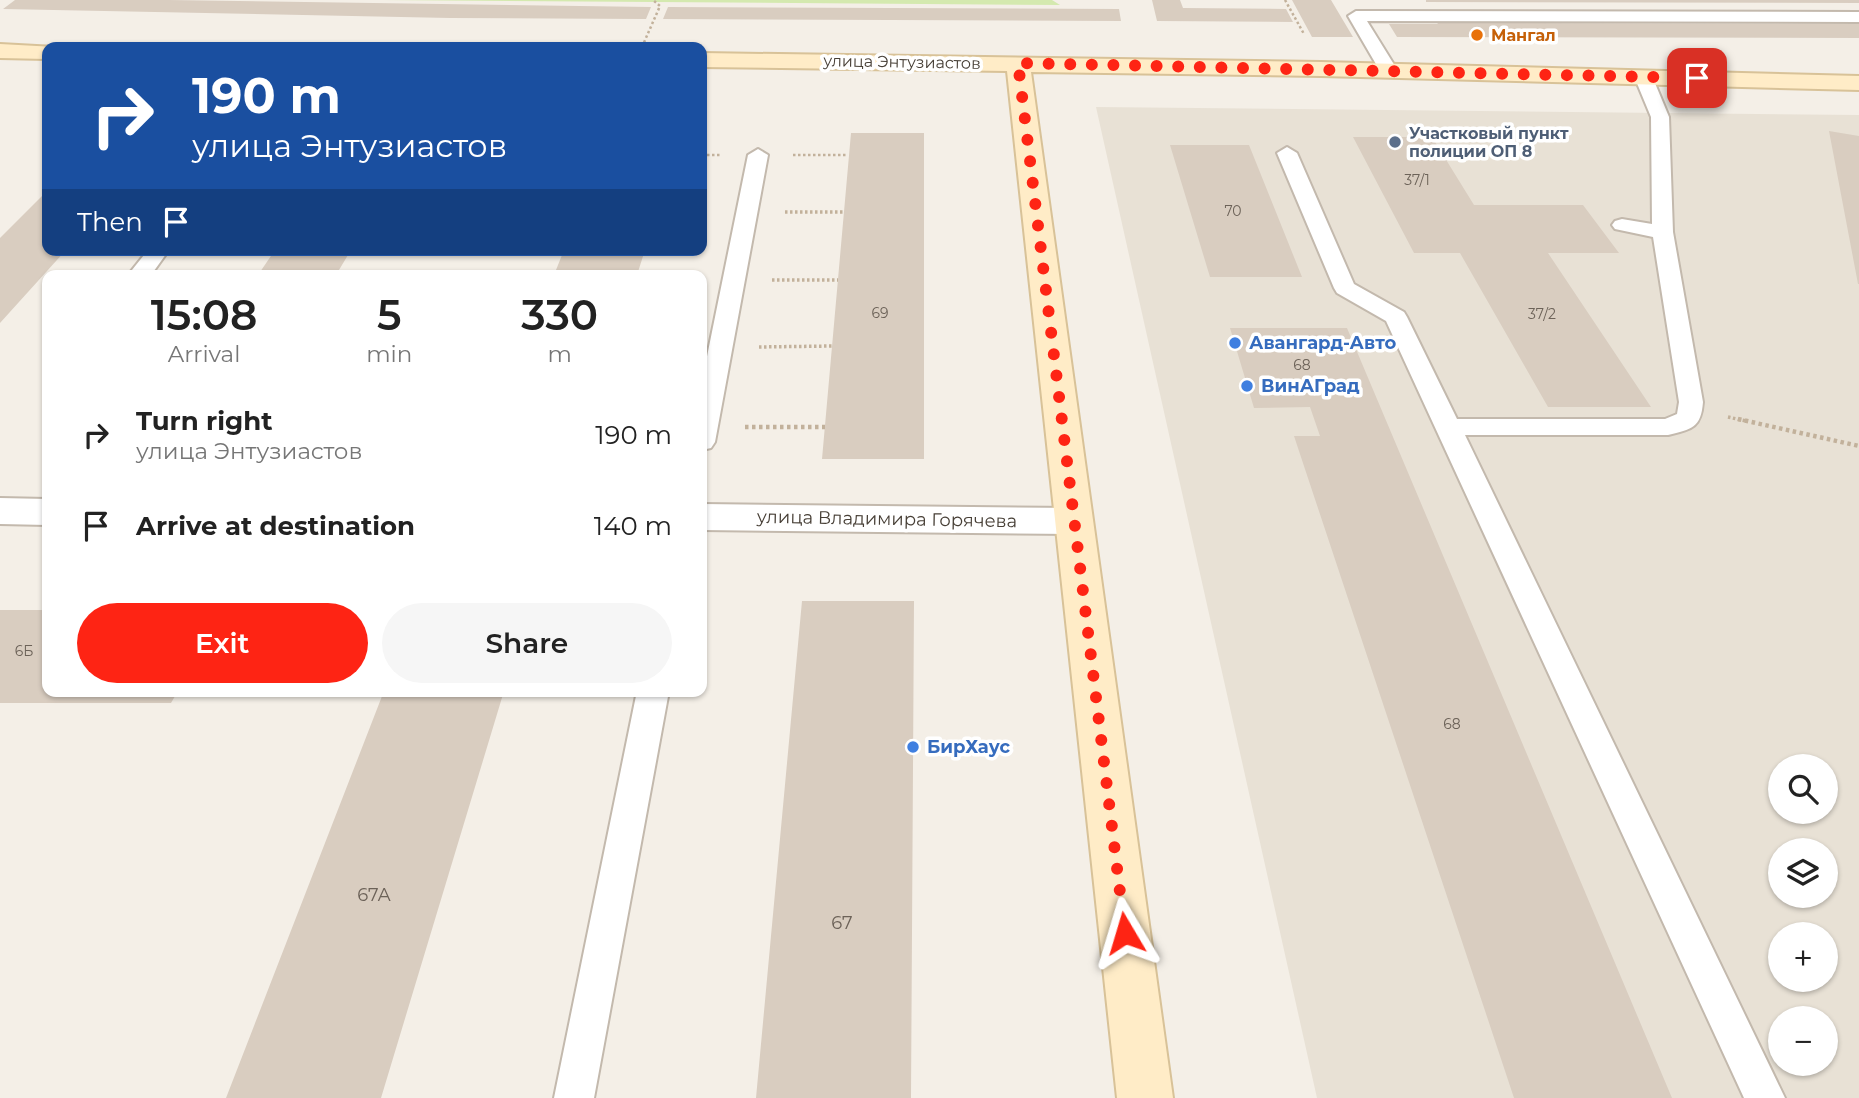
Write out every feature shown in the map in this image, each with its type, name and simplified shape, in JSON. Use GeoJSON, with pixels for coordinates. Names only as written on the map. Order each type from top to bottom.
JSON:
{"type":"FeatureCollection","features":[{"type":"Feature","properties":{"kind":"main road"},"geometry":{"type":"LineString","coordinates":[[0,51],[42,52]]}},
{"type":"Feature","properties":{"kind":"main road","name":"улица Энтузиастов"},"geometry":{"type":"LineString","coordinates":[[707,60],[1018,63],[1859,83]]}},
{"type":"Feature","properties":{"kind":"main road"},"geometry":{"type":"LineString","coordinates":[[1018,63],[1146,1098]]}},
{"type":"Feature","properties":{"kind":"street"},"geometry":{"type":"LineString","coordinates":[[0,512],[42,512]]}},
{"type":"Feature","properties":{"kind":"street","name":"улица Владимира Горячева"},"geometry":{"type":"LineString","coordinates":[[707,517],[1073,521]]}},
{"type":"Feature","properties":{"kind":"lane"},"geometry":{"type":"LineString","coordinates":[[1390,71],[1356,16],[1859,17]]}},
{"type":"Feature","properties":{"kind":"lane"},"geometry":{"type":"LineString","coordinates":[[1448,427],[1668,427],[1689,419],[1691,402],[1663,232],[1660,117],[1643,76]]}},
{"type":"Feature","properties":{"kind":"lane"},"geometry":{"type":"LineString","coordinates":[[1287,153],[1345,288],[1396,317],[1765,1098]]}},
{"type":"Feature","properties":{"kind":"lane"},"geometry":{"type":"LineString","coordinates":[[707,414],[758,155]]}},
{"type":"Feature","properties":{"kind":"lane"},"geometry":{"type":"LineString","coordinates":[[1622,225],[1663,232]]}},
{"type":"Feature","properties":{"kind":"lane"},"geometry":{"type":"LineString","coordinates":[[143,270],[154,256]]}},
{"type":"Feature","properties":{"kind":"lane"},"geometry":{"type":"LineString","coordinates":[[574,1098],[652,697]]}},
{"type":"Feature","properties":{"kind":"path"},"geometry":{"type":"LineString","coordinates":[[644,42],[660,6],[653,0]]}},
{"type":"Feature","properties":{"kind":"path"},"geometry":{"type":"LineString","coordinates":[[720,347],[832,346]]}},
{"type":"Feature","properties":{"kind":"path"},"geometry":{"type":"LineString","coordinates":[[1689,409],[1859,446]]}},
{"type":"Feature","properties":{"kind":"path"},"geometry":{"type":"LineString","coordinates":[[707,435],[825,427]]}},
{"type":"Feature","properties":{"kind":"shaded area"},"geometry":{"type":"Polygon","coordinates":[[[1096,107],[1859,115],[1859,1098],[1317,1098],[1096,107]]]}},
{"type":"Feature","properties":{"kind":"green space"},"geometry":{"type":"Polygon","coordinates":[[[383,0],[1052,0],[1060,5],[383,0]]]}},
{"type":"Feature","properties":{"kind":"building"},"geometry":{"type":"Polygon","coordinates":[[[15,0],[651,7],[646,19],[3,9],[15,0]]]}},
{"type":"Feature","properties":{"kind":"building"},"geometry":{"type":"Polygon","coordinates":[[[1152,0],[1180,0],[1183,8],[1286,9],[1293,22],[1157,21],[1152,0]]]}},
{"type":"Feature","properties":{"kind":"building"},"geometry":{"type":"Polygon","coordinates":[[[1292,0],[1331,0],[1353,37],[1312,37],[1292,0]]]}},
{"type":"Feature","properties":{"kind":"building"},"geometry":{"type":"Polygon","coordinates":[[[1859,0],[1859,3],[1426,2],[1859,0]]]}},
{"type":"Feature","properties":{"kind":"building"},"geometry":{"type":"Polygon","coordinates":[[[668,7],[1119,9],[1121,21],[663,19],[668,7]]]}},
{"type":"Feature","properties":{"kind":"building"},"geometry":{"type":"Polygon","coordinates":[[[1434,19],[1531,19],[1534,23],[1859,24],[1859,38],[1397,37],[1389,24],[1438,24],[1434,19]]]}},
{"type":"Feature","properties":{"kind":"building"},"geometry":{"type":"Polygon","coordinates":[[[1829,131],[1859,136],[1859,284],[1858,284],[1829,131]]]}},
{"type":"Feature","properties":{"kind":"building"},"geometry":{"type":"Polygon","coordinates":[[[851,133],[924,133],[924,459],[822,459],[851,133]]]}},
{"type":"Feature","properties":{"kind":"building"},"geometry":{"type":"Polygon","coordinates":[[[1353,137],[1432,137],[1474,205],[1583,205],[1619,253],[1548,253],[1651,407],[1548,407],[1460,253],[1414,253],[1353,137]]]}},
{"type":"Feature","properties":{"kind":"building"},"geometry":{"type":"Polygon","coordinates":[[[1170,145],[1249,145],[1302,277],[1210,277],[1170,145]]]}},
{"type":"Feature","properties":{"kind":"building"},"geometry":{"type":"Polygon","coordinates":[[[42,196],[42,256],[61,256],[48,270],[42,270],[42,277],[0,323],[0,238],[42,196]]]}},
{"type":"Feature","properties":{"kind":"building"},"geometry":{"type":"Polygon","coordinates":[[[271,256],[347,256],[339,270],[261,270],[271,256]]]}},
{"type":"Feature","properties":{"kind":"building"},"geometry":{"type":"Polygon","coordinates":[[[562,256],[643,256],[639,270],[556,270],[562,256]]]}},
{"type":"Feature","properties":{"kind":"building"},"geometry":{"type":"Polygon","coordinates":[[[1230,328],[1347,328],[1672,1098],[1514,1098],[1294,436],[1320,436],[1310,407],[1254,408],[1230,328]]]}},
{"type":"Feature","properties":{"kind":"building"},"geometry":{"type":"Polygon","coordinates":[[[802,601],[914,601],[911,1098],[756,1098],[802,601]]]}},
{"type":"Feature","properties":{"kind":"building"},"geometry":{"type":"Polygon","coordinates":[[[0,610],[42,610],[42,697],[174,697],[171,703],[0,703],[0,610]]]}},
{"type":"Feature","properties":{"kind":"building"},"geometry":{"type":"Polygon","coordinates":[[[382,697],[502,697],[381,1098],[226,1098],[382,697]]]}},
{"type":"Feature","properties":{"kind":"place","name":"Мангал"},"geometry":{"type":"Point","coordinates":[1477,35]}},
{"type":"Feature","properties":{"kind":"place","name":"Участковый пункт полиции ОП 8"},"geometry":{"type":"Point","coordinates":[1395,142]}},
{"type":"Feature","properties":{"kind":"place","name":"Авангард-Авто"},"geometry":{"type":"Point","coordinates":[1235,343]}},
{"type":"Feature","properties":{"kind":"place","name":"ВинАГрад"},"geometry":{"type":"Point","coordinates":[1247,386]}},
{"type":"Feature","properties":{"kind":"place","name":"БирХаус"},"geometry":{"type":"Point","coordinates":[913,747]}},
{"type":"Feature","properties":{"kind":"route"},"geometry":{"type":"LineString","coordinates":[[1125,933],[1018,63],[1697,78]]}}]}
